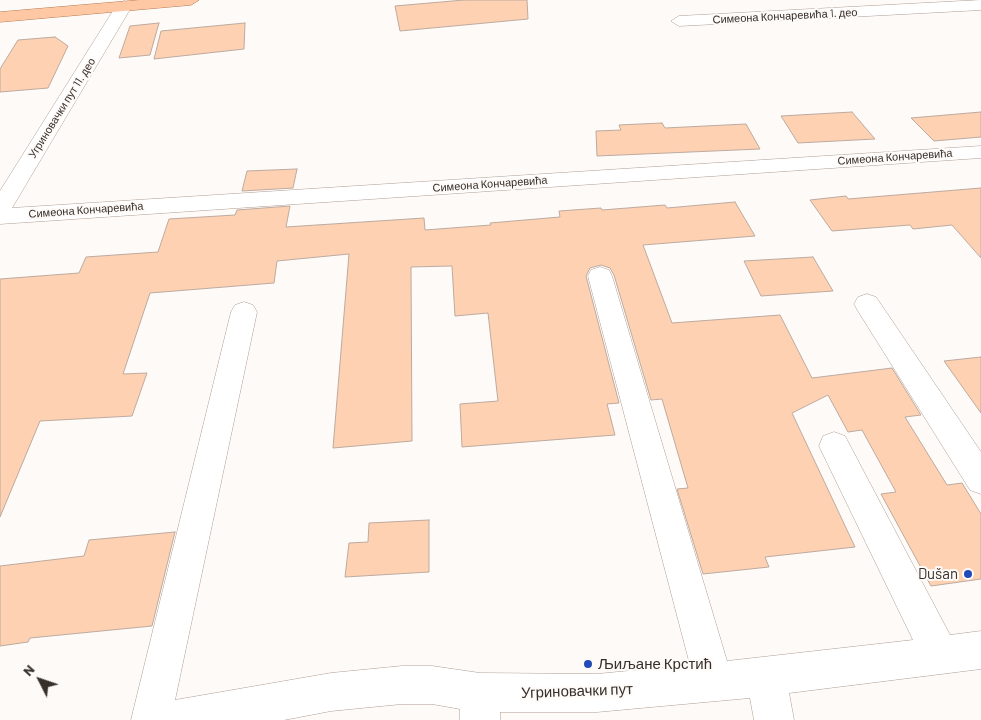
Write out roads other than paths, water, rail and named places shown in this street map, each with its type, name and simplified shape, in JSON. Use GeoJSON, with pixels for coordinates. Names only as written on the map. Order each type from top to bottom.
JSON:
{"type":"FeatureCollection","features":[{"type":"Feature","properties":{"kind":"main road"},"geometry":{"type":"LineString","coordinates":[[0,17],[192,0]]}},
{"type":"Feature","properties":{"kind":"street","name":"Симеона Кончаревића 1. део"},"geometry":{"type":"LineString","coordinates":[[679,22],[981,4]]}},
{"type":"Feature","properties":{"kind":"street","name":"Угриновачки пут 11. део"},"geometry":{"type":"LineString","coordinates":[[0,209],[124,6]]}},
{"type":"Feature","properties":{"kind":"street","name":"Симеона Кончаревића"},"geometry":{"type":"LineString","coordinates":[[0,216],[981,152]]}},
{"type":"Feature","properties":{"kind":"street"},"geometry":{"type":"LineString","coordinates":[[600,276],[714,681]]}},
{"type":"Feature","properties":{"kind":"street"},"geometry":{"type":"LineString","coordinates":[[867,304],[981,479]]}},
{"type":"Feature","properties":{"kind":"street"},"geometry":{"type":"LineString","coordinates":[[151,720],[244,312]]}},
{"type":"Feature","properties":{"kind":"street"},"geometry":{"type":"LineString","coordinates":[[834,446],[940,655]]}},
{"type":"Feature","properties":{"kind":"street","name":"Угриновачки пут"},"geometry":{"type":"LineString","coordinates":[[174,720],[330,692],[402,685],[432,685],[480,706],[766,677],[981,650]]}},
{"type":"Feature","properties":{"kind":"street"},"geometry":{"type":"LineString","coordinates":[[766,677],[774,720]]}},
{"type":"Feature","properties":{"kind":"place","name":"Dušan"},"geometry":{"type":"Point","coordinates":[968,574]}},
{"type":"Feature","properties":{"kind":"place","name":"Љиљане Крстић"},"geometry":{"type":"Point","coordinates":[588,664]}}]}
